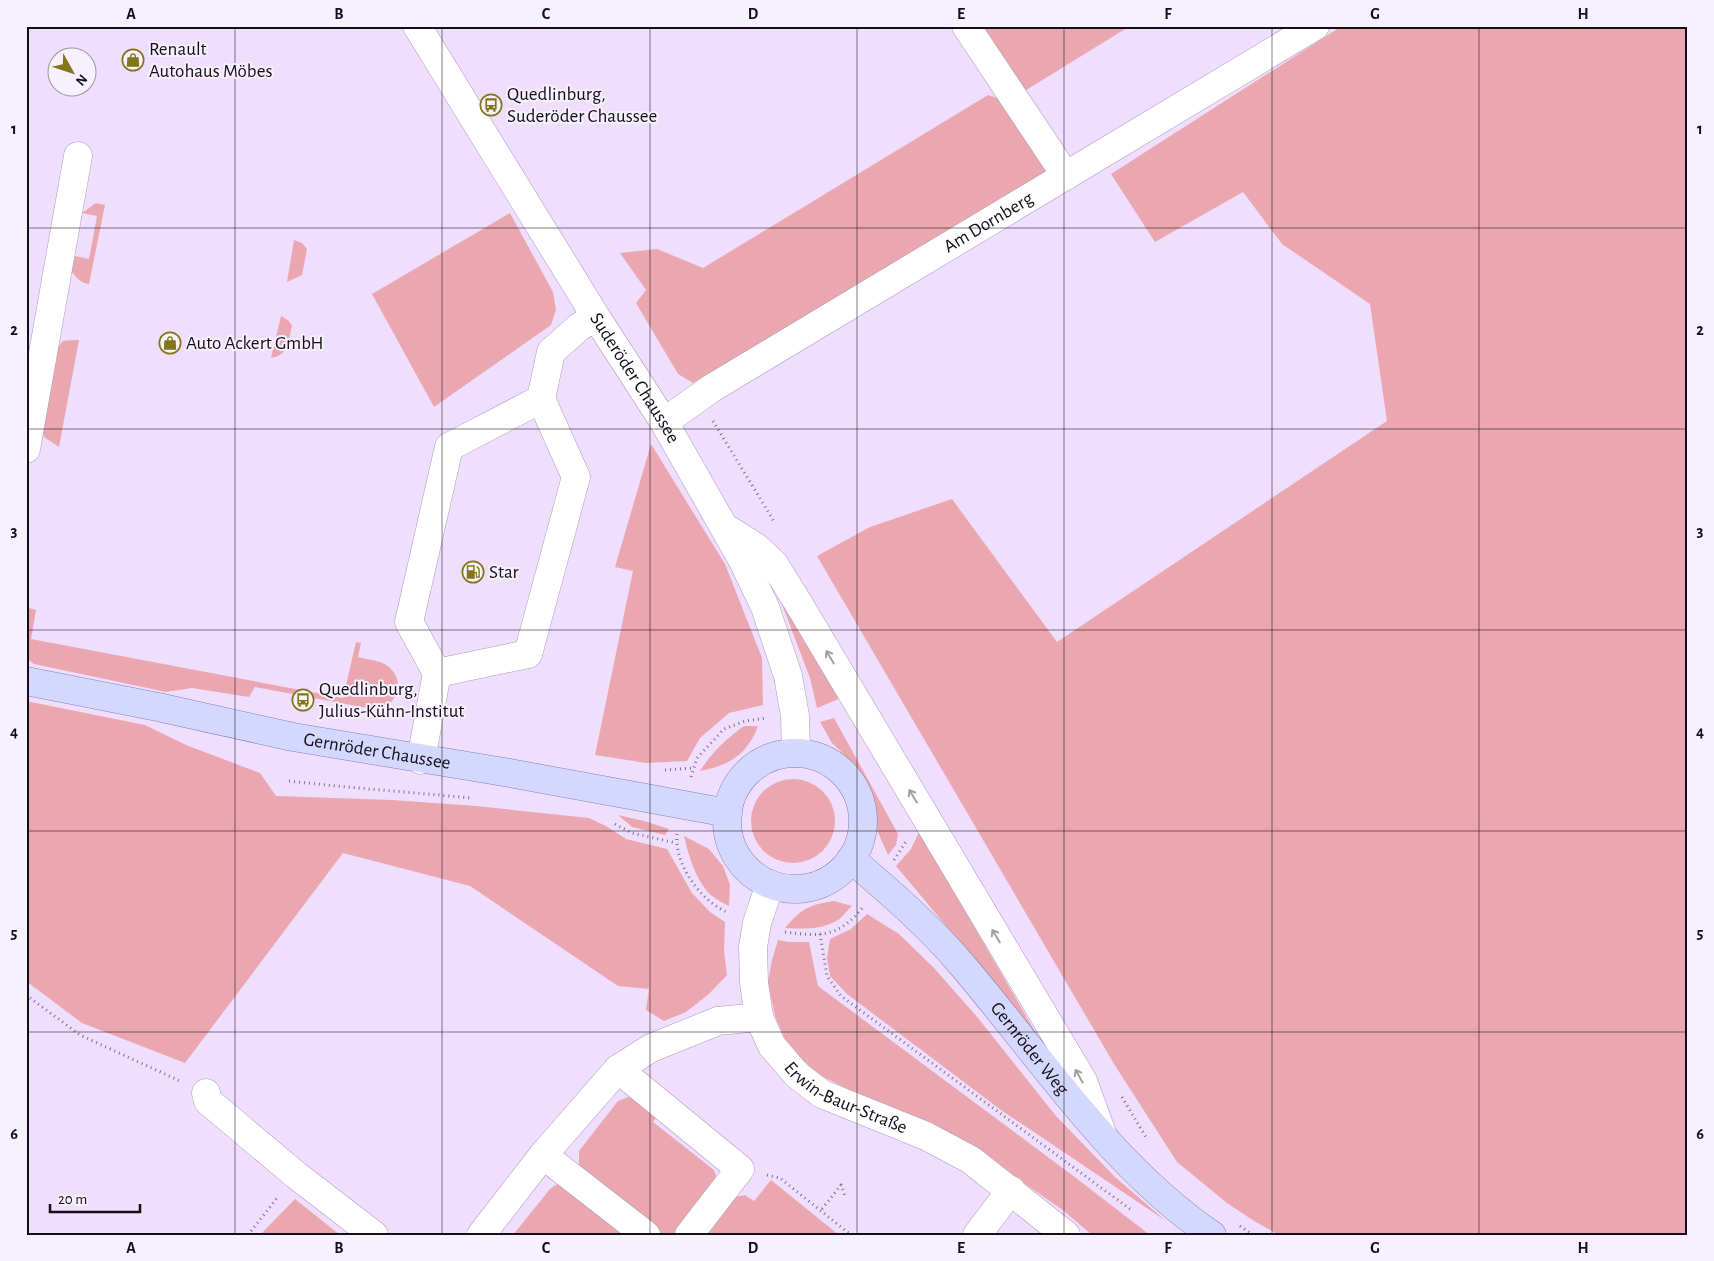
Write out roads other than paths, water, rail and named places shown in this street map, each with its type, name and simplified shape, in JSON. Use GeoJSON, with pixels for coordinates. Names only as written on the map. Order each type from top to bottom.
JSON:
{"type":"FeatureCollection","features":[{"type":"Feature","properties":{"kind":"main road","name":"Gernröder Chaussee"},"geometry":{"type":"LineString","coordinates":[[26,681],[158,707],[293,737],[421,760],[504,772],[728,813]]}},
{"type":"Feature","properties":{"kind":"main road"},"geometry":{"type":"LineString","coordinates":[[796,753],[814,756],[830,762],[843,773],[853,786],[860,802],[863,819],[859,844],[851,859],[833,877],[818,885],[794,889],[770,884],[749,871],[739,859],[729,837],[728,813],[731,798],[738,784],[754,767],[774,757],[796,753]]}},
{"type":"Feature","properties":{"kind":"main road","name":"Gernröder Weg"},"geometry":{"type":"LineString","coordinates":[[851,859],[913,913],[962,965],[1103,1137],[1174,1206],[1212,1235]]}},
{"type":"Feature","properties":{"kind":"street","name":"Suderöder Chaussee"},"geometry":{"type":"LineString","coordinates":[[417,26],[596,317],[664,422],[742,559],[766,607],[785,668],[795,716],[796,753]]}},
{"type":"Feature","properties":{"kind":"street"},"geometry":{"type":"LineString","coordinates":[[966,26],[1066,176]]}},
{"type":"Feature","properties":{"kind":"street","name":"Am Dornberg"},"geometry":{"type":"LineString","coordinates":[[664,422],[712,388],[1315,26]]}},
{"type":"Feature","properties":{"kind":"street"},"geometry":{"type":"LineString","coordinates":[[26,449],[78,156]]}},
{"type":"Feature","properties":{"kind":"street"},"geometry":{"type":"LineString","coordinates":[[437,673],[528,654],[576,477],[541,399],[551,352],[579,327],[596,317]]}},
{"type":"Feature","properties":{"kind":"street"},"geometry":{"type":"LineString","coordinates":[[421,760],[437,673],[410,622],[449,447],[541,399]]}},
{"type":"Feature","properties":{"kind":"street"},"geometry":{"type":"LineString","coordinates":[[724,528],[756,547],[774,564],[1083,1081],[1103,1137]]}},
{"type":"Feature","properties":{"kind":"street","name":"Erwin-Baur-Straße"},"geometry":{"type":"LineString","coordinates":[[770,884],[757,923],[753,948],[754,983],[759,1017],[772,1046],[797,1075],[822,1094],[926,1136],[971,1160],[1066,1235]]}},
{"type":"Feature","properties":{"kind":"street"},"geometry":{"type":"LineString","coordinates":[[481,1235],[543,1155],[618,1069],[651,1048],[718,1021],[759,1017]]}},
{"type":"Feature","properties":{"kind":"street"},"geometry":{"type":"LineString","coordinates":[[618,1069],[740,1169],[689,1235]]}},
{"type":"Feature","properties":{"kind":"street"},"geometry":{"type":"LineString","coordinates":[[206,1093],[208,1101],[296,1175],[374,1235]]}},
{"type":"Feature","properties":{"kind":"street"},"geometry":{"type":"LineString","coordinates":[[543,1155],[646,1235]]}},
{"type":"Feature","properties":{"kind":"street"},"geometry":{"type":"LineString","coordinates":[[977,1235],[1011,1190]]}},
{"type":"Feature","properties":{"kind":"place","name":"Renault Autohaus Möbes"},"geometry":{"type":"Point","coordinates":[133,60]}},
{"type":"Feature","properties":{"kind":"place","name":"Quedlinburg, Suderöder Chaussee"},"geometry":{"type":"Point","coordinates":[491,105]}},
{"type":"Feature","properties":{"kind":"place","name":"Auto Ackert GmbH"},"geometry":{"type":"Point","coordinates":[170,343]}},
{"type":"Feature","properties":{"kind":"place","name":"Star"},"geometry":{"type":"Point","coordinates":[473,572]}},
{"type":"Feature","properties":{"kind":"place","name":"Quedlinburg, Julius-Kühn-Institut"},"geometry":{"type":"Point","coordinates":[303,700]}}]}
